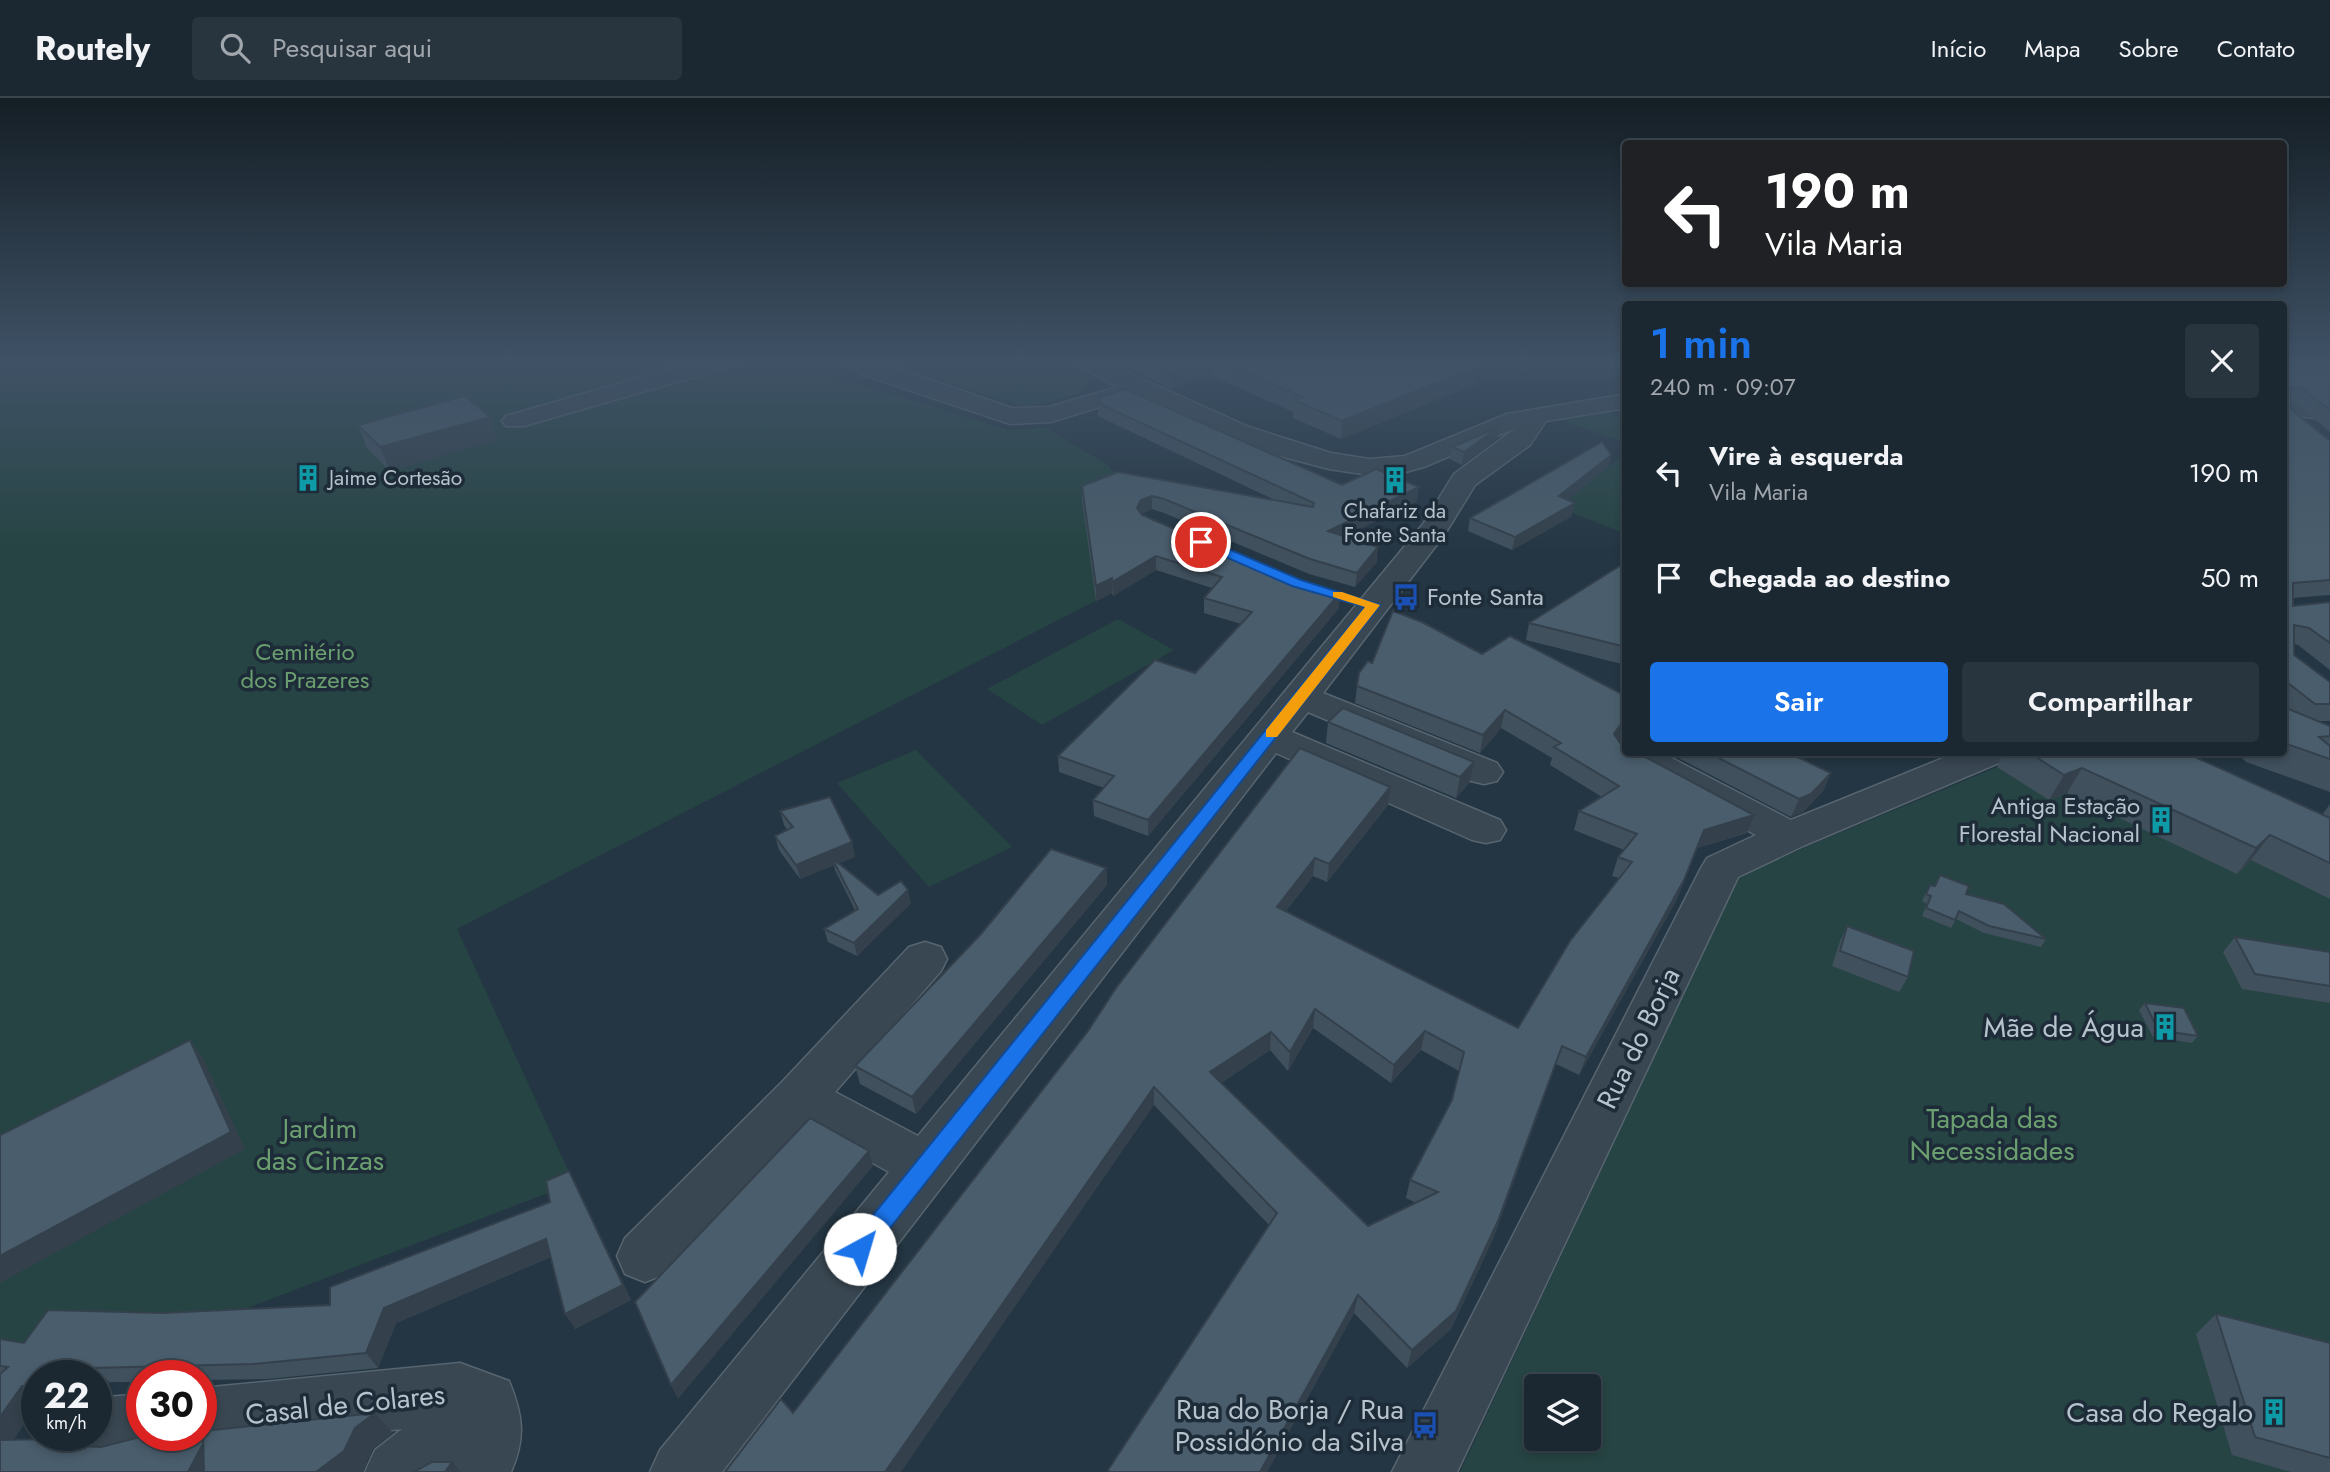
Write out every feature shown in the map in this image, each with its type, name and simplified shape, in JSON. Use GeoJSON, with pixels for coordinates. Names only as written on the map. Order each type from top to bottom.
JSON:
{"type":"FeatureCollection","features":[{"type":"Feature","properties":{"kind":"street"},"geometry":{"type":"LineString","coordinates":[[1226,424],[1304,456],[1352,467],[1402,465],[1502,424]]}},
{"type":"Feature","properties":{"kind":"street"},"geometry":{"type":"LineString","coordinates":[[682,1472],[1269,736],[1300,696],[1359,601],[1440,521],[1464,480],[1521,439],[1531,424]]}},
{"type":"Feature","properties":{"kind":"street"},"geometry":{"type":"LineString","coordinates":[[2302,424],[2312,433]]}},
{"type":"Feature","properties":{"kind":"street"},"geometry":{"type":"LineString","coordinates":[[1300,696],[1484,772]]}},
{"type":"Feature","properties":{"kind":"street"},"geometry":{"type":"LineString","coordinates":[[1269,736],[1486,830]]}},
{"type":"Feature","properties":{"kind":"street"},"geometry":{"type":"LineString","coordinates":[[1636,756],[1789,836]]}},
{"type":"Feature","properties":{"kind":"street","name":"Rua do Borja"},"geometry":{"type":"LineString","coordinates":[[1424,1472],[1722,868],[1789,836],[1983,756]]}},
{"type":"Feature","properties":{"kind":"street"},"geometry":{"type":"LineString","coordinates":[[645,1256],[800,1097],[926,959]]}},
{"type":"Feature","properties":{"kind":"street"},"geometry":{"type":"LineString","coordinates":[[800,1097],[926,1166]]}},
{"type":"Feature","properties":{"kind":"street","name":"Casal de Colares"},"geometry":{"type":"LineString","coordinates":[[217,1417],[460,1393],[487,1403]]}},
{"type":"Feature","properties":{"kind":"street"},"geometry":{"type":"LineString","coordinates":[[397,1472],[487,1403],[495,1428],[486,1459],[479,1472]]}},
{"type":"Feature","properties":{"kind":"green space","name":"Cemitério dos Prazeres"},"geometry":{"type":"Polygon","coordinates":[[[0,424],[989,424],[1009,430],[1045,427],[1108,465],[1124,486],[1107,595],[457,929],[574,1183],[224,1317],[66,1360],[21,1360],[21,1372],[0,1378],[0,424]]]}},
{"type":"Feature","properties":{"kind":"green space"},"geometry":{"type":"Polygon","coordinates":[[[1573,424],[1622,424],[1622,442],[1573,424]]]}},
{"type":"Feature","properties":{"kind":"green space"},"geometry":{"type":"Polygon","coordinates":[[[1622,456],[1622,532],[1528,495],[1598,475],[1622,456]]]}},
{"type":"Feature","properties":{"kind":"green space"},"geometry":{"type":"Polygon","coordinates":[[[1118,619],[1174,650],[1042,725],[987,689],[1118,619]]]}},
{"type":"Feature","properties":{"kind":"green space"},"geometry":{"type":"Polygon","coordinates":[[[916,750],[1012,847],[929,887],[837,783],[916,750]]]}},
{"type":"Feature","properties":{"kind":"green space","name":"Tapada das Necessidades"},"geometry":{"type":"Polygon","coordinates":[[[2024,756],[2064,756],[2330,881],[2330,1472],[1460,1472],[1739,875],[2024,756]]]}},
{"type":"Feature","properties":{"kind":"building"},"geometry":{"type":"Polygon","coordinates":[[[361,424],[464,424],[380,447],[358,425],[361,424]]]}},
{"type":"Feature","properties":{"kind":"building"},"geometry":{"type":"Polygon","coordinates":[[[1144,424],[1204,424],[1342,485],[1376,469],[1419,487],[1328,531],[1378,547],[1357,573],[1310,559],[1164,499],[1152,496],[1141,500],[1137,508],[1142,515],[1286,578],[1340,593],[1148,820],[1093,800],[1114,776],[1058,756],[1155,660],[1195,673],[1252,612],[1204,598],[1222,577],[1156,556],[1112,582],[1112,578],[1096,586],[1082,486],[1118,472],[1313,507],[1314,503],[1144,424]]]}},
{"type":"Feature","properties":{"kind":"building"},"geometry":{"type":"Polygon","coordinates":[[[2287,424],[2309,424],[2330,441],[2330,580],[2293,583],[2293,606],[2330,602],[2330,643],[2309,628],[2294,625],[2294,655],[2330,682],[2330,704],[2315,704],[2287,682],[2287,424]]]}},
{"type":"Feature","properties":{"kind":"building"},"geometry":{"type":"Polygon","coordinates":[[[1499,427],[1464,452],[1452,447],[1499,427]]]}},
{"type":"Feature","properties":{"kind":"building"},"geometry":{"type":"Polygon","coordinates":[[[1602,442],[1611,455],[1559,496],[1575,503],[1515,537],[1470,518],[1602,442]]]}},
{"type":"Feature","properties":{"kind":"building"},"geometry":{"type":"Polygon","coordinates":[[[1622,565],[1622,646],[1529,623],[1622,565]]]}},
{"type":"Feature","properties":{"kind":"building"},"geometry":{"type":"Polygon","coordinates":[[[1393,611],[1422,622],[1482,654],[1510,636],[1622,694],[1622,724],[1614,734],[1622,745],[1622,756],[1643,756],[1754,815],[1704,830],[1684,880],[1586,1057],[1562,1046],[1498,1221],[1456,1311],[1412,1350],[1358,1295],[1260,1472],[1110,1472],[1108,1470],[1277,1213],[1154,1087],[885,1472],[725,1472],[781,1399],[793,1413],[1088,1031],[1116,988],[1300,748],[1390,787],[1329,864],[1315,858],[1277,907],[1518,1028],[1570,941],[1632,862],[1618,857],[1637,834],[1579,811],[1619,786],[1554,747],[1561,743],[1505,710],[1483,735],[1357,686],[1359,673],[1368,661],[1372,663],[1393,611]],[[1315,1009],[1290,1052],[1271,1032],[1210,1072],[1368,1226],[1438,1192],[1410,1180],[1452,1100],[1464,1052],[1425,1031],[1394,1065],[1315,1009]]]}},
{"type":"Feature","properties":{"kind":"building"},"geometry":{"type":"Polygon","coordinates":[[[1343,708],[1474,762],[1460,777],[1328,722],[1343,708]]]}},
{"type":"Feature","properties":{"kind":"building"},"geometry":{"type":"Polygon","coordinates":[[[2287,708],[2330,726],[2330,736],[2319,737],[2330,746],[2330,759],[2287,744],[2287,708]]]}},
{"type":"Feature","properties":{"kind":"building"},"geometry":{"type":"Polygon","coordinates":[[[1715,756],[1795,756],[1831,773],[1811,794],[1799,799],[1715,756]]]}},
{"type":"Feature","properties":{"kind":"building"},"geometry":{"type":"Polygon","coordinates":[[[2034,756],[2193,756],[2330,818],[2330,863],[2270,835],[2256,848],[2082,768],[2064,775],[2034,756]]]}},
{"type":"Feature","properties":{"kind":"building"},"geometry":{"type":"Polygon","coordinates":[[[830,797],[852,842],[796,865],[775,836],[793,827],[780,811],[830,797]]]}},
{"type":"Feature","properties":{"kind":"building"},"geometry":{"type":"Polygon","coordinates":[[[1051,849],[1106,868],[912,1097],[855,1066],[981,934],[1051,849]]]}},
{"type":"Feature","properties":{"kind":"building"},"geometry":{"type":"Polygon","coordinates":[[[832,858],[878,895],[901,881],[908,890],[854,943],[824,929],[858,909],[832,858]]]}},
{"type":"Feature","properties":{"kind":"building"},"geometry":{"type":"Polygon","coordinates":[[[1940,875],[1969,886],[1966,894],[2004,904],[2046,939],[1989,926],[1959,911],[1955,920],[1926,908],[1931,896],[1926,894],[1930,885],[1935,886],[1940,875]]]}},
{"type":"Feature","properties":{"kind":"building"},"geometry":{"type":"Polygon","coordinates":[[[1847,926],[1914,951],[1908,977],[1840,951],[1847,926]]]}},
{"type":"Feature","properties":{"kind":"building"},"geometry":{"type":"Polygon","coordinates":[[[2235,937],[2330,952],[2330,986],[2255,974],[2235,937]]]}},
{"type":"Feature","properties":{"kind":"building"},"geometry":{"type":"Polygon","coordinates":[[[2145,1003],[2184,1008],[2198,1036],[2158,1030],[2145,1003]]]}},
{"type":"Feature","properties":{"kind":"building"},"geometry":{"type":"Polygon","coordinates":[[[190,1040],[231,1132],[0,1256],[0,1135],[190,1040]]]}},
{"type":"Feature","properties":{"kind":"building"},"geometry":{"type":"Polygon","coordinates":[[[810,1118],[869,1151],[671,1385],[635,1302],[810,1118]]]}},
{"type":"Feature","properties":{"kind":"building"},"geometry":{"type":"Polygon","coordinates":[[[569,1171],[623,1285],[565,1314],[546,1239],[384,1308],[366,1353],[253,1364],[217,1365],[217,1360],[126,1360],[126,1367],[112,1368],[112,1360],[21,1360],[21,1387],[0,1417],[0,1374],[8,1367],[0,1366],[0,1339],[24,1343],[48,1310],[163,1313],[330,1305],[330,1287],[550,1202],[546,1181],[569,1171]]]}},
{"type":"Feature","properties":{"kind":"building","name":"Casa do Regalo"},"geometry":{"type":"Polygon","coordinates":[[[2216,1314],[2330,1343],[2330,1458],[2255,1437],[2216,1314]]]}},
{"type":"Feature","properties":{"kind":"building"},"geometry":{"type":"Polygon","coordinates":[[[375,1413],[355,1428],[344,1451],[316,1472],[204,1472],[203,1451],[217,1451],[217,1430],[375,1413]]]}},
{"type":"Feature","properties":{"kind":"building"},"geometry":{"type":"Polygon","coordinates":[[[0,1440],[21,1440],[21,1451],[112,1451],[112,1444],[126,1441],[126,1451],[199,1451],[188,1472],[0,1472],[0,1440]]]}},
{"type":"Feature","properties":{"kind":"building"},"geometry":{"type":"Polygon","coordinates":[[[432,1462],[452,1462],[445,1472],[414,1472],[432,1462]]]}},
{"type":"Feature","properties":{"kind":"slow traffic"},"geometry":{"type":"LineString","coordinates":[[1271,734],[1373,605],[1337,595]]}},
{"type":"Feature","properties":{"kind":"place","name":"Jaime Cortesão"},"geometry":{"type":"Point","coordinates":[308,478]}},
{"type":"Feature","properties":{"kind":"place","name":"Chafariz da Fonte Santa"},"geometry":{"type":"Point","coordinates":[1395,480]}},
{"type":"Feature","properties":{"kind":"place","name":"Fonte Santa"},"geometry":{"type":"Point","coordinates":[1406,597]}},
{"type":"Feature","properties":{"kind":"place","name":"Antiga Estação Florestal Nacional"},"geometry":{"type":"Point","coordinates":[2161,820]}},
{"type":"Feature","properties":{"kind":"place","name":"Mãe de Água"},"geometry":{"type":"Point","coordinates":[2165,1027]}},
{"type":"Feature","properties":{"kind":"place","name":"Casa do Regalo"},"geometry":{"type":"Point","coordinates":[2274,1412]}},
{"type":"Feature","properties":{"kind":"place","name":"Rua do Borja / Rua Possidónio da Silva"},"geometry":{"type":"Point","coordinates":[1425,1425]}},
{"type":"Feature","properties":{"kind":"route"},"geometry":{"type":"LineString","coordinates":[[860,1249],[1373,605],[1297,583],[1201,542]]}},
{"type":"Feature","properties":{"kind":"park label","name":"Jardim das Cinzas"},"geometry":{"type":"Point","coordinates":[320,1144]}}]}
